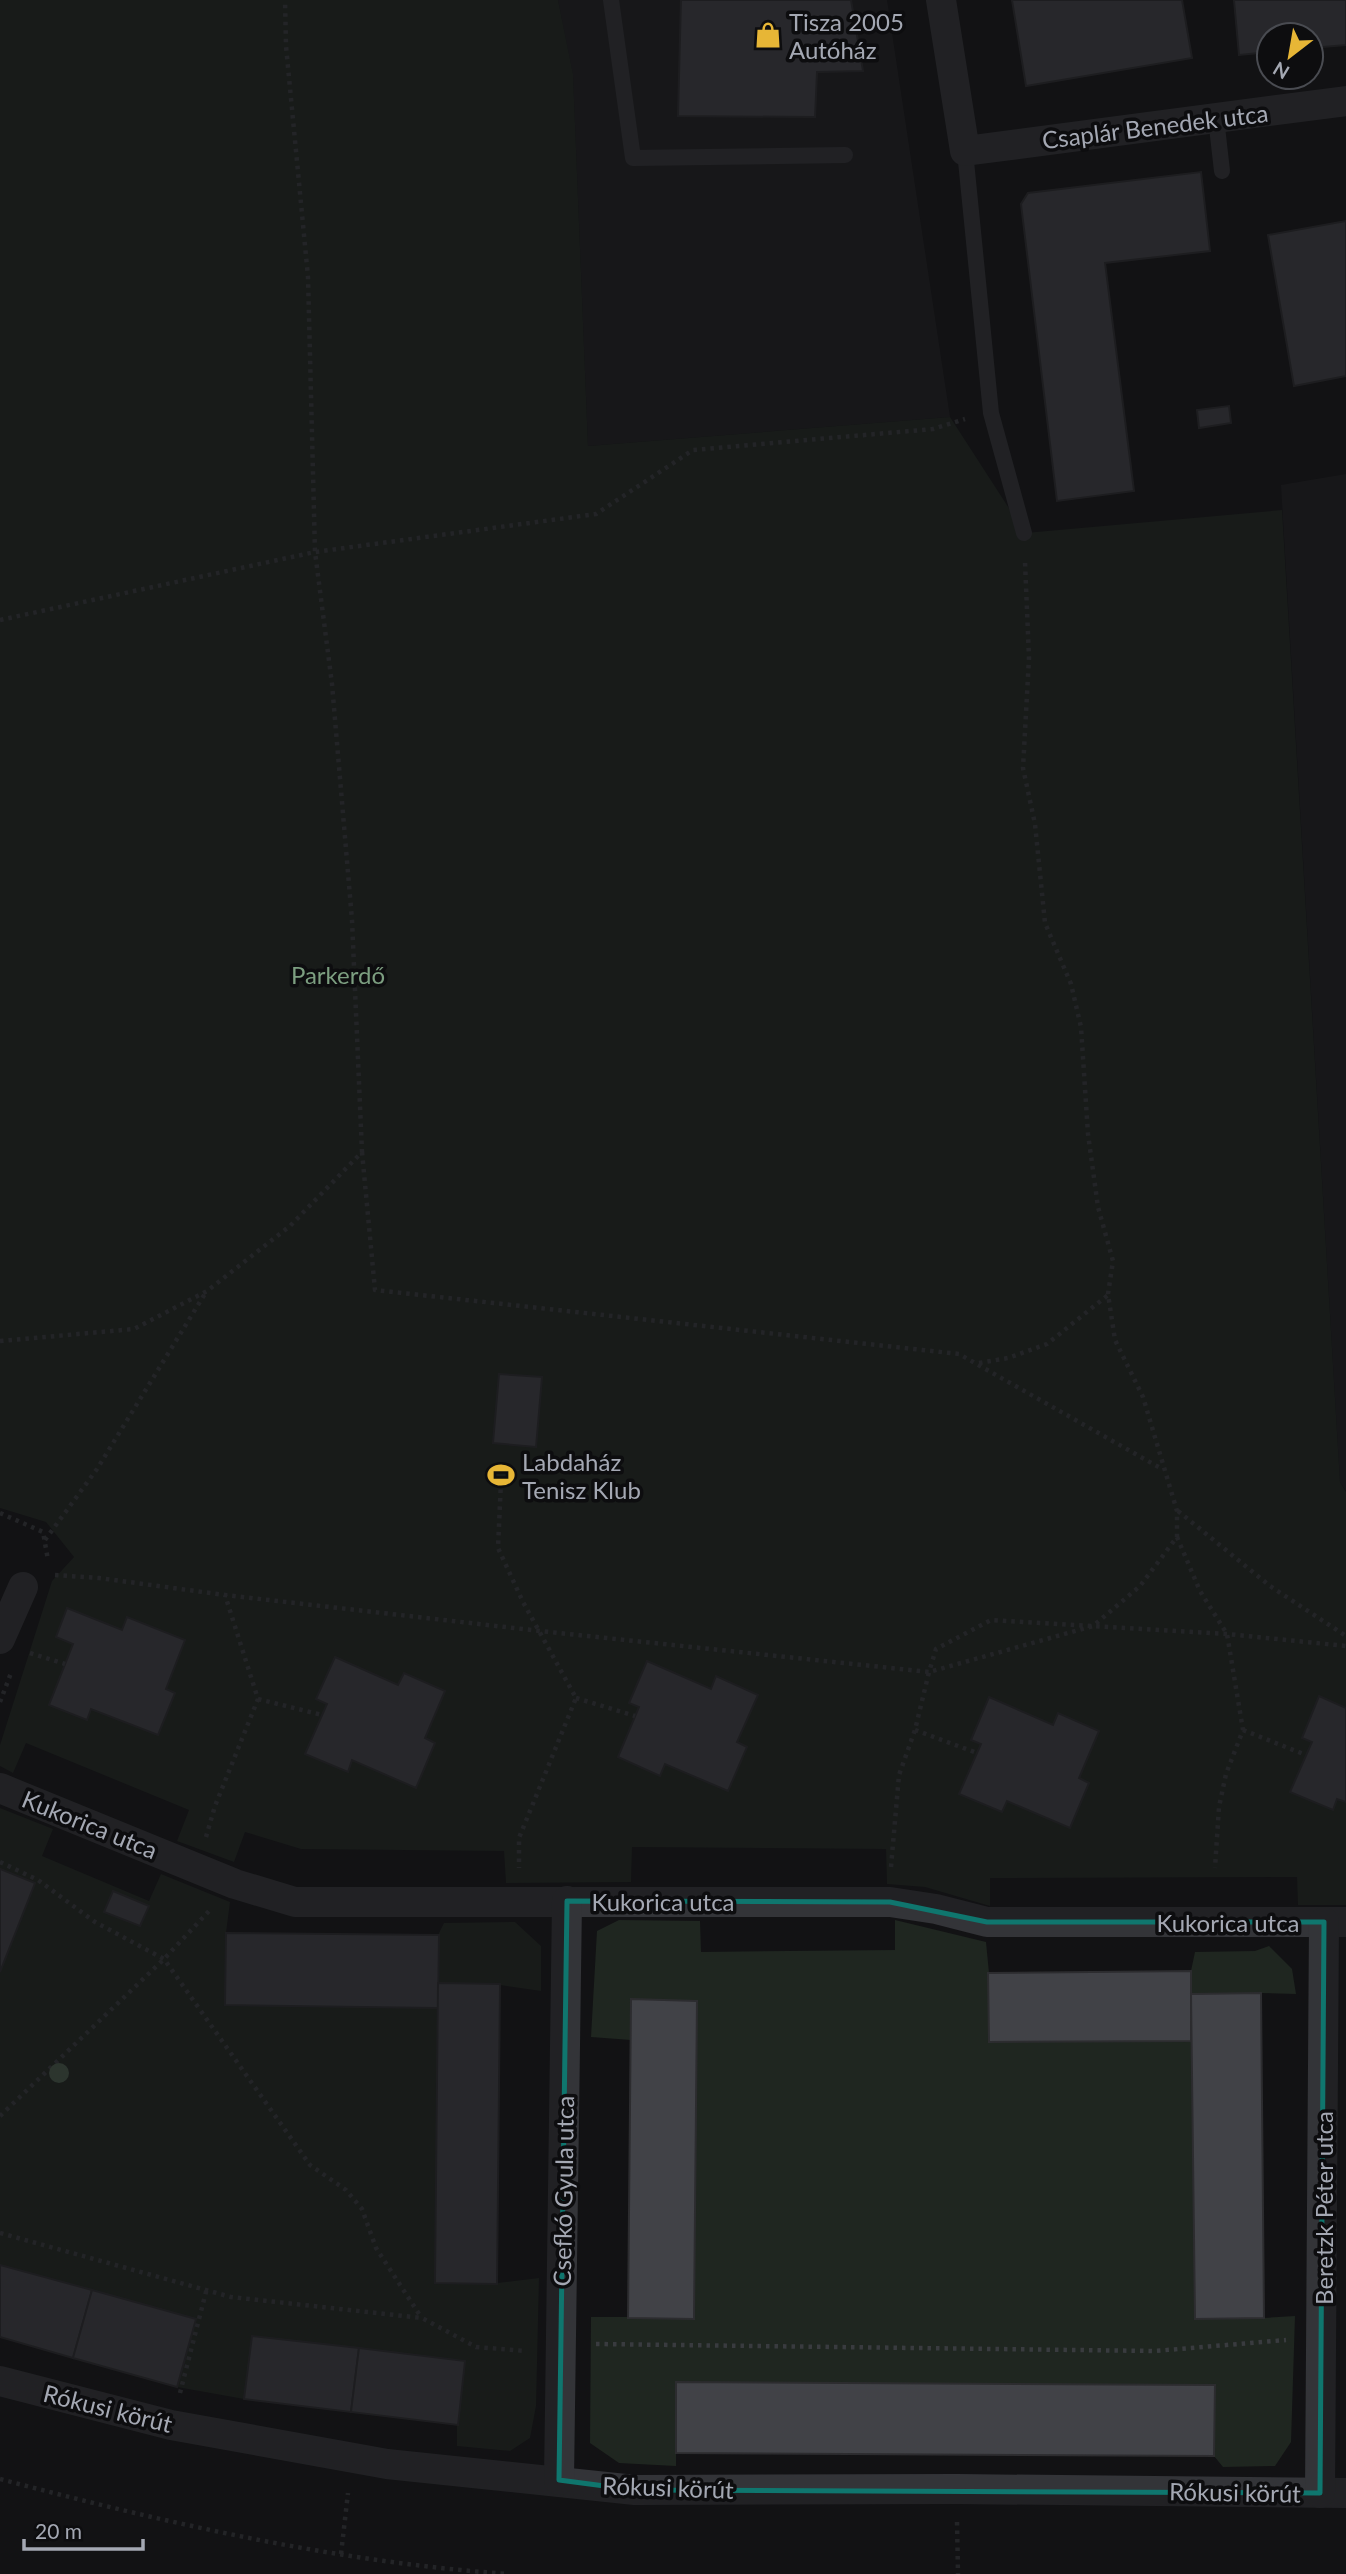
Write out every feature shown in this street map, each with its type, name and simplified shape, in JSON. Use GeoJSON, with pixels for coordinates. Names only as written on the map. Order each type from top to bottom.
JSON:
{"type":"FeatureCollection","features":[{"type":"Feature","properties":{"kind":"street"},"geometry":{"type":"LineString","coordinates":[[941,0],[965,151]]}},
{"type":"Feature","properties":{"kind":"street","name":"Csaplár Benedek utca"},"geometry":{"type":"LineString","coordinates":[[965,151],[1346,101]]}},
{"type":"Feature","properties":{"kind":"street"},"geometry":{"type":"LineString","coordinates":[[10,1644],[23,1587]]}},
{"type":"Feature","properties":{"kind":"street","name":"Kukorica utca"},"geometry":{"type":"LineString","coordinates":[[0,1788],[235,1884],[295,1902],[890,1902],[936,1909],[987,1922],[1335,1922]]}},
{"type":"Feature","properties":{"kind":"street","name":"Csefkó Gyula utca"},"geometry":{"type":"LineString","coordinates":[[559,2480],[567,1901]]}},
{"type":"Feature","properties":{"kind":"street","name":"Beretzk Péter utca"},"geometry":{"type":"LineString","coordinates":[[1333,2493],[1322,2337],[1335,1922]]}},
{"type":"Feature","properties":{"kind":"street","name":"Rókusi körút"},"geometry":{"type":"LineString","coordinates":[[0,2381],[171,2426],[352,2458],[635,2490],[957,2489],[1333,2493]]}},
{"type":"Feature","properties":{"kind":"lane"},"geometry":{"type":"LineString","coordinates":[[611,0],[633,158],[845,155]]}},
{"type":"Feature","properties":{"kind":"lane"},"geometry":{"type":"LineString","coordinates":[[1216,118],[1222,171]]}},
{"type":"Feature","properties":{"kind":"lane"},"geometry":{"type":"LineString","coordinates":[[965,151],[991,413],[1024,533]]}},
{"type":"Feature","properties":{"kind":"path"},"geometry":{"type":"LineString","coordinates":[[285,0],[286,46],[308,277],[315,552],[332,684],[352,920],[362,1152],[375,1290],[959,1354],[1163,1469]]}},
{"type":"Feature","properties":{"kind":"path"},"geometry":{"type":"LineString","coordinates":[[0,620],[315,552],[596,514],[694,450],[933,429],[991,413]]}},
{"type":"Feature","properties":{"kind":"path"},"geometry":{"type":"LineString","coordinates":[[1024,533],[1029,658],[1023,768],[1035,824],[1045,923],[1071,984],[1081,1027],[1088,1134],[1098,1207],[1113,1261],[1108,1294],[1115,1340],[1143,1397],[1177,1511],[1177,1538],[1200,1591],[1227,1634],[1243,1730],[1226,1774],[1219,1807],[1215,1868]]}},
{"type":"Feature","properties":{"kind":"path"},"geometry":{"type":"LineString","coordinates":[[0,1341],[134,1329],[207,1291],[290,1226],[362,1152]]}},
{"type":"Feature","properties":{"kind":"path"},"geometry":{"type":"LineString","coordinates":[[45,1541],[97,1469],[207,1291]]}},
{"type":"Feature","properties":{"kind":"path"},"geometry":{"type":"LineString","coordinates":[[978,1363],[1008,1358],[1047,1344],[1108,1294]]}},
{"type":"Feature","properties":{"kind":"path"},"geometry":{"type":"LineString","coordinates":[[501,1481],[498,1548],[576,1698],[635,1716]]}},
{"type":"Feature","properties":{"kind":"path"},"geometry":{"type":"LineString","coordinates":[[1177,1511],[1270,1586],[1346,1636]]}},
{"type":"Feature","properties":{"kind":"path"},"geometry":{"type":"LineString","coordinates":[[0,1513],[43,1532],[48,1563]]}},
{"type":"Feature","properties":{"kind":"path"},"geometry":{"type":"LineString","coordinates":[[50,1574],[540,1631],[929,1672],[1093,1626],[1140,1586],[1177,1538]]}},
{"type":"Feature","properties":{"kind":"path"},"geometry":{"type":"LineString","coordinates":[[196,1868],[215,1806],[258,1699],[225,1595]]}},
{"type":"Feature","properties":{"kind":"path"},"geometry":{"type":"LineString","coordinates":[[890,1902],[899,1775],[915,1730],[936,1649],[991,1620],[1227,1634],[1346,1646]]}},
{"type":"Feature","properties":{"kind":"path"},"geometry":{"type":"LineString","coordinates":[[10,1644],[65,1664]]}},
{"type":"Feature","properties":{"kind":"path"},"geometry":{"type":"LineString","coordinates":[[520,1901],[519,1838],[576,1698]]}},
{"type":"Feature","properties":{"kind":"path"},"geometry":{"type":"LineString","coordinates":[[258,1699],[322,1715]]}},
{"type":"Feature","properties":{"kind":"path"},"geometry":{"type":"LineString","coordinates":[[915,1730],[977,1753]]}},
{"type":"Feature","properties":{"kind":"path"},"geometry":{"type":"LineString","coordinates":[[1243,1730],[1306,1755]]}},
{"type":"Feature","properties":{"kind":"path"},"geometry":{"type":"LineString","coordinates":[[0,1862],[38,1880],[95,1922],[164,1959],[310,2165],[346,2190],[362,2209],[376,2248],[422,2318]]}},
{"type":"Feature","properties":{"kind":"path"},"geometry":{"type":"LineString","coordinates":[[0,2116],[164,1959],[235,1884]]}},
{"type":"Feature","properties":{"kind":"path"},"geometry":{"type":"LineString","coordinates":[[0,2233],[207,2288],[231,2297],[422,2318],[476,2347],[561,2354],[594,2344],[1154,2351],[1322,2337]]}},
{"type":"Feature","properties":{"kind":"path"},"geometry":{"type":"LineString","coordinates":[[171,2426],[207,2288]]}},
{"type":"Feature","properties":{"kind":"path"},"geometry":{"type":"LineString","coordinates":[[341,2554],[352,2458]]}},
{"type":"Feature","properties":{"kind":"path"},"geometry":{"type":"LineString","coordinates":[[0,2479],[128,2513],[341,2554],[508,2574]]}},
{"type":"Feature","properties":{"kind":"path"},"geometry":{"type":"LineString","coordinates":[[957,2489],[958,2574]]}},
{"type":"Feature","properties":{"kind":"highlighted area"},"geometry":{"type":"Polygon","coordinates":[[[567,1901],[890,1902],[987,1922],[1324,1922],[1320,2493],[635,2490],[559,2480],[567,1901]]]}},
{"type":"Feature","properties":{"kind":"shaded area"},"geometry":{"type":"Polygon","coordinates":[[[558,0],[887,0],[950,417],[588,446],[573,75],[558,0]]]}},
{"type":"Feature","properties":{"kind":"shaded area"},"geometry":{"type":"Polygon","coordinates":[[[1346,474],[1346,1491],[1340,1482],[1281,485],[1346,474]]]}},
{"type":"Feature","properties":{"kind":"green space","name":"Parkerdő"},"geometry":{"type":"Polygon","coordinates":[[[0,0],[558,0],[573,74],[588,446],[950,417],[1025,533],[1282,510],[1340,1482],[1346,1492],[1346,1905],[1298,1905],[1297,1877],[990,1878],[990,1906],[925,1887],[887,1884],[886,1849],[632,1847],[631,1882],[506,1883],[504,1851],[301,1849],[245,1832],[234,1862],[177,1841],[189,1810],[26,1743],[13,1773],[0,1766],[0,1745],[52,1581],[74,1557],[46,1522],[0,1508],[0,0]]]}},
{"type":"Feature","properties":{"kind":"green space"},"geometry":{"type":"Polygon","coordinates":[[[0,1808],[53,1829],[42,1856],[149,1901],[161,1874],[230,1902],[226,1933],[438,1935],[444,1923],[515,1922],[541,1946],[541,1991],[500,1985],[497,2283],[539,2278],[536,2406],[530,2438],[510,2451],[457,2446],[457,2425],[244,2399],[177,2387],[0,2337],[0,1808]]]}},
{"type":"Feature","properties":{"kind":"green space"},"geometry":{"type":"Polygon","coordinates":[[[619,1920],[700,1921],[701,1952],[895,1950],[895,1920],[986,1942],[989,1973],[1191,1971],[1195,1952],[1255,1951],[1269,1946],[1292,1969],[1296,1994],[1261,1993],[1264,2318],[1295,2316],[1291,2442],[1275,2466],[1223,2467],[1214,2456],[676,2453],[676,2466],[619,2463],[590,2443],[591,2317],[628,2317],[631,2040],[591,2037],[597,1931],[619,1920]]]}},
{"type":"Feature","properties":{"kind":"building","name":"Tisza 2005 Autóház"},"geometry":{"type":"Polygon","coordinates":[[[681,0],[851,0],[863,71],[817,72],[815,117],[678,116],[681,0]]]}},
{"type":"Feature","properties":{"kind":"building"},"geometry":{"type":"Polygon","coordinates":[[[1012,0],[1182,0],[1192,58],[1026,86],[1012,0]]]}},
{"type":"Feature","properties":{"kind":"building"},"geometry":{"type":"Polygon","coordinates":[[[1234,0],[1346,0],[1346,45],[1325,47],[1325,21],[1255,21],[1255,53],[1239,55],[1234,0]]]}},
{"type":"Feature","properties":{"kind":"building"},"geometry":{"type":"Polygon","coordinates":[[[1201,172],[1210,251],[1105,263],[1134,491],[1057,501],[1021,204],[1028,193],[1201,172]]]}},
{"type":"Feature","properties":{"kind":"building"},"geometry":{"type":"Polygon","coordinates":[[[1346,221],[1346,376],[1294,386],[1268,235],[1346,221]]]}},
{"type":"Feature","properties":{"kind":"building"},"geometry":{"type":"Polygon","coordinates":[[[1229,406],[1231,423],[1199,428],[1197,410],[1229,406]]]}},
{"type":"Feature","properties":{"kind":"building"},"geometry":{"type":"Polygon","coordinates":[[[499,1374],[542,1377],[536,1447],[493,1443],[499,1374]]]}},
{"type":"Feature","properties":{"kind":"building"},"geometry":{"type":"Polygon","coordinates":[[[67,1608],[122,1630],[127,1617],[185,1640],[166,1689],[175,1693],[158,1735],[91,1709],[87,1720],[49,1705],[73,1644],[56,1637],[67,1608]]]}},
{"type":"Feature","properties":{"kind":"building"},"geometry":{"type":"Polygon","coordinates":[[[335,1657],[398,1685],[404,1673],[445,1691],[425,1738],[435,1743],[416,1788],[352,1760],[348,1772],[305,1754],[327,1704],[316,1699],[335,1657]]]}},
{"type":"Feature","properties":{"kind":"building"},"geometry":{"type":"Polygon","coordinates":[[[647,1661],[711,1689],[716,1676],[758,1695],[737,1742],[747,1747],[728,1791],[665,1764],[660,1776],[618,1757],[639,1707],[629,1703],[647,1661]]]}},
{"type":"Feature","properties":{"kind":"building"},"geometry":{"type":"Polygon","coordinates":[[[1319,1696],[1346,1708],[1346,1802],[1337,1799],[1333,1810],[1290,1792],[1312,1742],[1302,1738],[1319,1696]]]}},
{"type":"Feature","properties":{"kind":"building"},"geometry":{"type":"Polygon","coordinates":[[[989,1697],[1053,1725],[1058,1713],[1099,1731],[1079,1778],[1089,1783],[1070,1828],[1007,1801],[1002,1812],[959,1794],[981,1744],[971,1740],[989,1697]]]}},
{"type":"Feature","properties":{"kind":"building"},"geometry":{"type":"Polygon","coordinates":[[[0,1869],[35,1883],[0,1972],[0,1869]]]}},
{"type":"Feature","properties":{"kind":"building"},"geometry":{"type":"Polygon","coordinates":[[[113,1891],[149,1906],[140,1926],[104,1912],[113,1891]]]}},
{"type":"Feature","properties":{"kind":"building"},"geometry":{"type":"Polygon","coordinates":[[[226,1933],[439,1935],[438,2008],[225,2005],[226,1933]]]}},
{"type":"Feature","properties":{"kind":"building"},"geometry":{"type":"Polygon","coordinates":[[[1191,1971],[1191,2041],[989,2042],[988,1973],[1191,1971]]]}},
{"type":"Feature","properties":{"kind":"building"},"geometry":{"type":"Polygon","coordinates":[[[438,1983],[500,1984],[497,2284],[435,2283],[438,1983]]]}},
{"type":"Feature","properties":{"kind":"building"},"geometry":{"type":"Polygon","coordinates":[[[1261,1993],[1264,2318],[1195,2319],[1191,1994],[1261,1993]]]}},
{"type":"Feature","properties":{"kind":"building"},"geometry":{"type":"Polygon","coordinates":[[[631,1999],[697,2001],[694,2319],[628,2318],[631,1999]]]}},
{"type":"Feature","properties":{"kind":"building"},"geometry":{"type":"Polygon","coordinates":[[[0,2265],[92,2290],[73,2358],[0,2337],[0,2265]]]}},
{"type":"Feature","properties":{"kind":"building"},"geometry":{"type":"Polygon","coordinates":[[[92,2290],[196,2319],[177,2387],[73,2358],[92,2290]]]}},
{"type":"Feature","properties":{"kind":"building"},"geometry":{"type":"Polygon","coordinates":[[[252,2336],[359,2348],[351,2412],[244,2399],[252,2336]]]}},
{"type":"Feature","properties":{"kind":"building"},"geometry":{"type":"Polygon","coordinates":[[[359,2348],[465,2361],[458,2425],[351,2412],[359,2348]]]}},
{"type":"Feature","properties":{"kind":"building"},"geometry":{"type":"Polygon","coordinates":[[[676,2382],[1215,2385],[1214,2456],[676,2453],[676,2382]]]}},
{"type":"Feature","properties":{"kind":"place","name":"Tisza 2005 Autóház"},"geometry":{"type":"Point","coordinates":[768,35]}},
{"type":"Feature","properties":{"kind":"place","name":"Labdaház Tenisz Klub"},"geometry":{"type":"Point","coordinates":[501,1475]}}]}
